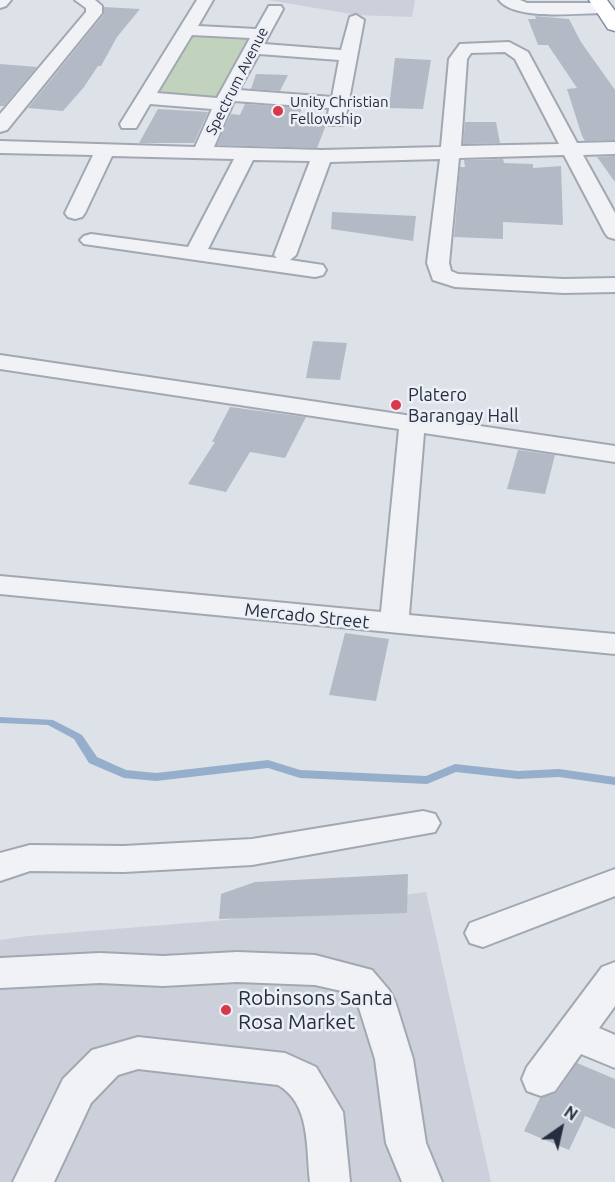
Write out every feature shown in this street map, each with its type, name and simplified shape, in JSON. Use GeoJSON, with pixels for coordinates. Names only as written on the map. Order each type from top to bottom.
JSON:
{"type":"FeatureCollection","features":[{"type":"Feature","properties":{"kind":"highway"},"geometry":{"type":"LineString","coordinates":[[601,4],[615,25]]}},
{"type":"Feature","properties":{"kind":"street"},"geometry":{"type":"LineString","coordinates":[[0,126],[94,13],[94,6],[83,0]]}},
{"type":"Feature","properties":{"kind":"street"},"geometry":{"type":"LineString","coordinates":[[129,124],[205,0]]}},
{"type":"Feature","properties":{"kind":"street"},"geometry":{"type":"LineString","coordinates":[[507,0],[524,8],[601,4]]}},
{"type":"Feature","properties":{"kind":"street","name":"Spectrum Avenue"},"geometry":{"type":"LineString","coordinates":[[201,154],[225,100],[275,9]]}},
{"type":"Feature","properties":{"kind":"street"},"geometry":{"type":"LineString","coordinates":[[335,123],[356,20]]}},
{"type":"Feature","properties":{"kind":"street"},"geometry":{"type":"LineString","coordinates":[[187,30],[349,56]]}},
{"type":"Feature","properties":{"kind":"street"},"geometry":{"type":"LineString","coordinates":[[615,233],[522,56],[509,47],[466,48],[458,59],[438,263],[441,275],[466,281],[564,286],[615,285]]}},
{"type":"Feature","properties":{"kind":"street"},"geometry":{"type":"LineString","coordinates":[[145,98],[339,103]]}},
{"type":"Feature","properties":{"kind":"street"},"geometry":{"type":"LineString","coordinates":[[0,147],[322,156],[573,151],[615,148]]}},
{"type":"Feature","properties":{"kind":"street"},"geometry":{"type":"LineString","coordinates":[[75,213],[105,150]]}},
{"type":"Feature","properties":{"kind":"street"},"geometry":{"type":"LineString","coordinates":[[195,253],[246,155]]}},
{"type":"Feature","properties":{"kind":"street"},"geometry":{"type":"LineString","coordinates":[[285,255],[322,156]]}},
{"type":"Feature","properties":{"kind":"street"},"geometry":{"type":"LineString","coordinates":[[91,240],[315,270]]}},
{"type":"Feature","properties":{"kind":"street"},"geometry":{"type":"LineString","coordinates":[[0,362],[615,454]]}},
{"type":"Feature","properties":{"kind":"street"},"geometry":{"type":"LineString","coordinates":[[394,624],[412,424]]}},
{"type":"Feature","properties":{"kind":"street","name":"Mercado Street"},"geometry":{"type":"LineString","coordinates":[[0,585],[615,644]]}},
{"type":"Feature","properties":{"kind":"street"},"geometry":{"type":"LineString","coordinates":[[0,868],[14,861],[30,858],[124,859],[252,852],[423,823]]}},
{"type":"Feature","properties":{"kind":"street"},"geometry":{"type":"LineString","coordinates":[[483,933],[615,882]]}},
{"type":"Feature","properties":{"kind":"street"},"geometry":{"type":"LineString","coordinates":[[0,973],[100,968],[163,971],[237,967],[315,970],[360,981],[376,1001],[394,1059],[406,1143],[422,1182]]}},
{"type":"Feature","properties":{"kind":"street"},"geometry":{"type":"LineString","coordinates":[[541,1079],[615,976]]}},
{"type":"Feature","properties":{"kind":"street"},"geometry":{"type":"LineString","coordinates":[[574,1035],[615,1052]]}},
{"type":"Feature","properties":{"kind":"street"},"geometry":{"type":"LineString","coordinates":[[33,1182],[77,1091],[106,1062],[138,1053],[285,1069],[302,1078],[323,1112],[330,1182]]}},
{"type":"Feature","properties":{"kind":"shaded area"},"geometry":{"type":"Polygon","coordinates":[[[268,0],[415,0],[412,17],[357,15],[268,0]]]}},
{"type":"Feature","properties":{"kind":"shaded area","name":"Robinsons Santa Rosa Market"},"geometry":{"type":"Polygon","coordinates":[[[426,892],[491,1182],[0,1182],[0,940],[226,920],[426,892]]]}},
{"type":"Feature","properties":{"kind":"green space"},"geometry":{"type":"Polygon","coordinates":[[[193,31],[251,35],[217,97],[158,92],[193,31]]]}},
{"type":"Feature","properties":{"kind":"building"},"geometry":{"type":"Polygon","coordinates":[[[104,7],[140,9],[117,37],[101,66],[98,66],[84,87],[63,111],[28,108],[104,14],[104,7]]]}},
{"type":"Feature","properties":{"kind":"building"},"geometry":{"type":"Polygon","coordinates":[[[535,16],[569,19],[581,42],[615,90],[615,140],[585,141],[567,89],[577,88],[548,45],[538,45],[528,19],[536,19],[535,16]]]}},
{"type":"Feature","properties":{"kind":"building"},"geometry":{"type":"Polygon","coordinates":[[[395,58],[431,60],[423,109],[389,108],[395,58]]]}},
{"type":"Feature","properties":{"kind":"building"},"geometry":{"type":"Polygon","coordinates":[[[0,64],[37,67],[4,106],[0,106],[0,64]]]}},
{"type":"Feature","properties":{"kind":"building"},"geometry":{"type":"Polygon","coordinates":[[[256,74],[288,75],[280,91],[251,89],[256,74]]]}},
{"type":"Feature","properties":{"kind":"building"},"geometry":{"type":"Polygon","coordinates":[[[245,104],[302,108],[297,122],[326,125],[317,148],[217,145],[231,114],[240,115],[245,104]]]}},
{"type":"Feature","properties":{"kind":"building"},"geometry":{"type":"Polygon","coordinates":[[[158,109],[208,112],[194,143],[139,143],[158,109]]]}},
{"type":"Feature","properties":{"kind":"building"},"geometry":{"type":"Polygon","coordinates":[[[465,122],[496,122],[500,143],[463,144],[465,122]]]}},
{"type":"Feature","properties":{"kind":"building"},"geometry":{"type":"Polygon","coordinates":[[[615,156],[615,182],[597,157],[615,156]]]}},
{"type":"Feature","properties":{"kind":"building"},"geometry":{"type":"Polygon","coordinates":[[[503,159],[504,163],[533,164],[533,168],[561,166],[563,225],[503,222],[503,239],[454,237],[460,167],[465,167],[464,160],[503,159]]]}},
{"type":"Feature","properties":{"kind":"building"},"geometry":{"type":"Polygon","coordinates":[[[332,212],[416,216],[413,241],[331,229],[332,212]]]}},
{"type":"Feature","properties":{"kind":"building"},"geometry":{"type":"Polygon","coordinates":[[[313,341],[347,343],[340,380],[306,378],[313,341]]]}},
{"type":"Feature","properties":{"kind":"building"},"geometry":{"type":"Polygon","coordinates":[[[230,407],[306,417],[285,458],[250,452],[226,492],[188,484],[215,442],[212,442],[230,407]]]}},
{"type":"Feature","properties":{"kind":"building"},"geometry":{"type":"Polygon","coordinates":[[[518,450],[555,455],[545,494],[507,489],[518,450]]]}},
{"type":"Feature","properties":{"kind":"building"},"geometry":{"type":"Polygon","coordinates":[[[345,633],[389,639],[376,701],[329,695],[345,633]]]}},
{"type":"Feature","properties":{"kind":"building"},"geometry":{"type":"Polygon","coordinates":[[[408,874],[407,913],[219,919],[221,894],[255,882],[408,874]]]}},
{"type":"Feature","properties":{"kind":"building"},"geometry":{"type":"Polygon","coordinates":[[[577,1063],[615,1079],[615,1129],[585,1116],[569,1150],[524,1131],[540,1098],[557,1092],[577,1063]]]}},
{"type":"Feature","properties":{"kind":"waterway"},"geometry":{"type":"LineString","coordinates":[[0,720],[50,722],[78,737],[93,760],[124,774],[156,777],[268,764],[300,774],[427,780],[455,768],[518,775],[559,773],[615,781]]}},
{"type":"Feature","properties":{"kind":"place","name":"Unity Christian Fellowship"},"geometry":{"type":"Point","coordinates":[278,111]}},
{"type":"Feature","properties":{"kind":"place","name":"Platero Barangay Hall"},"geometry":{"type":"Point","coordinates":[396,405]}},
{"type":"Feature","properties":{"kind":"place","name":"Robinsons Santa Rosa Market"},"geometry":{"type":"Point","coordinates":[226,1010]}}]}
